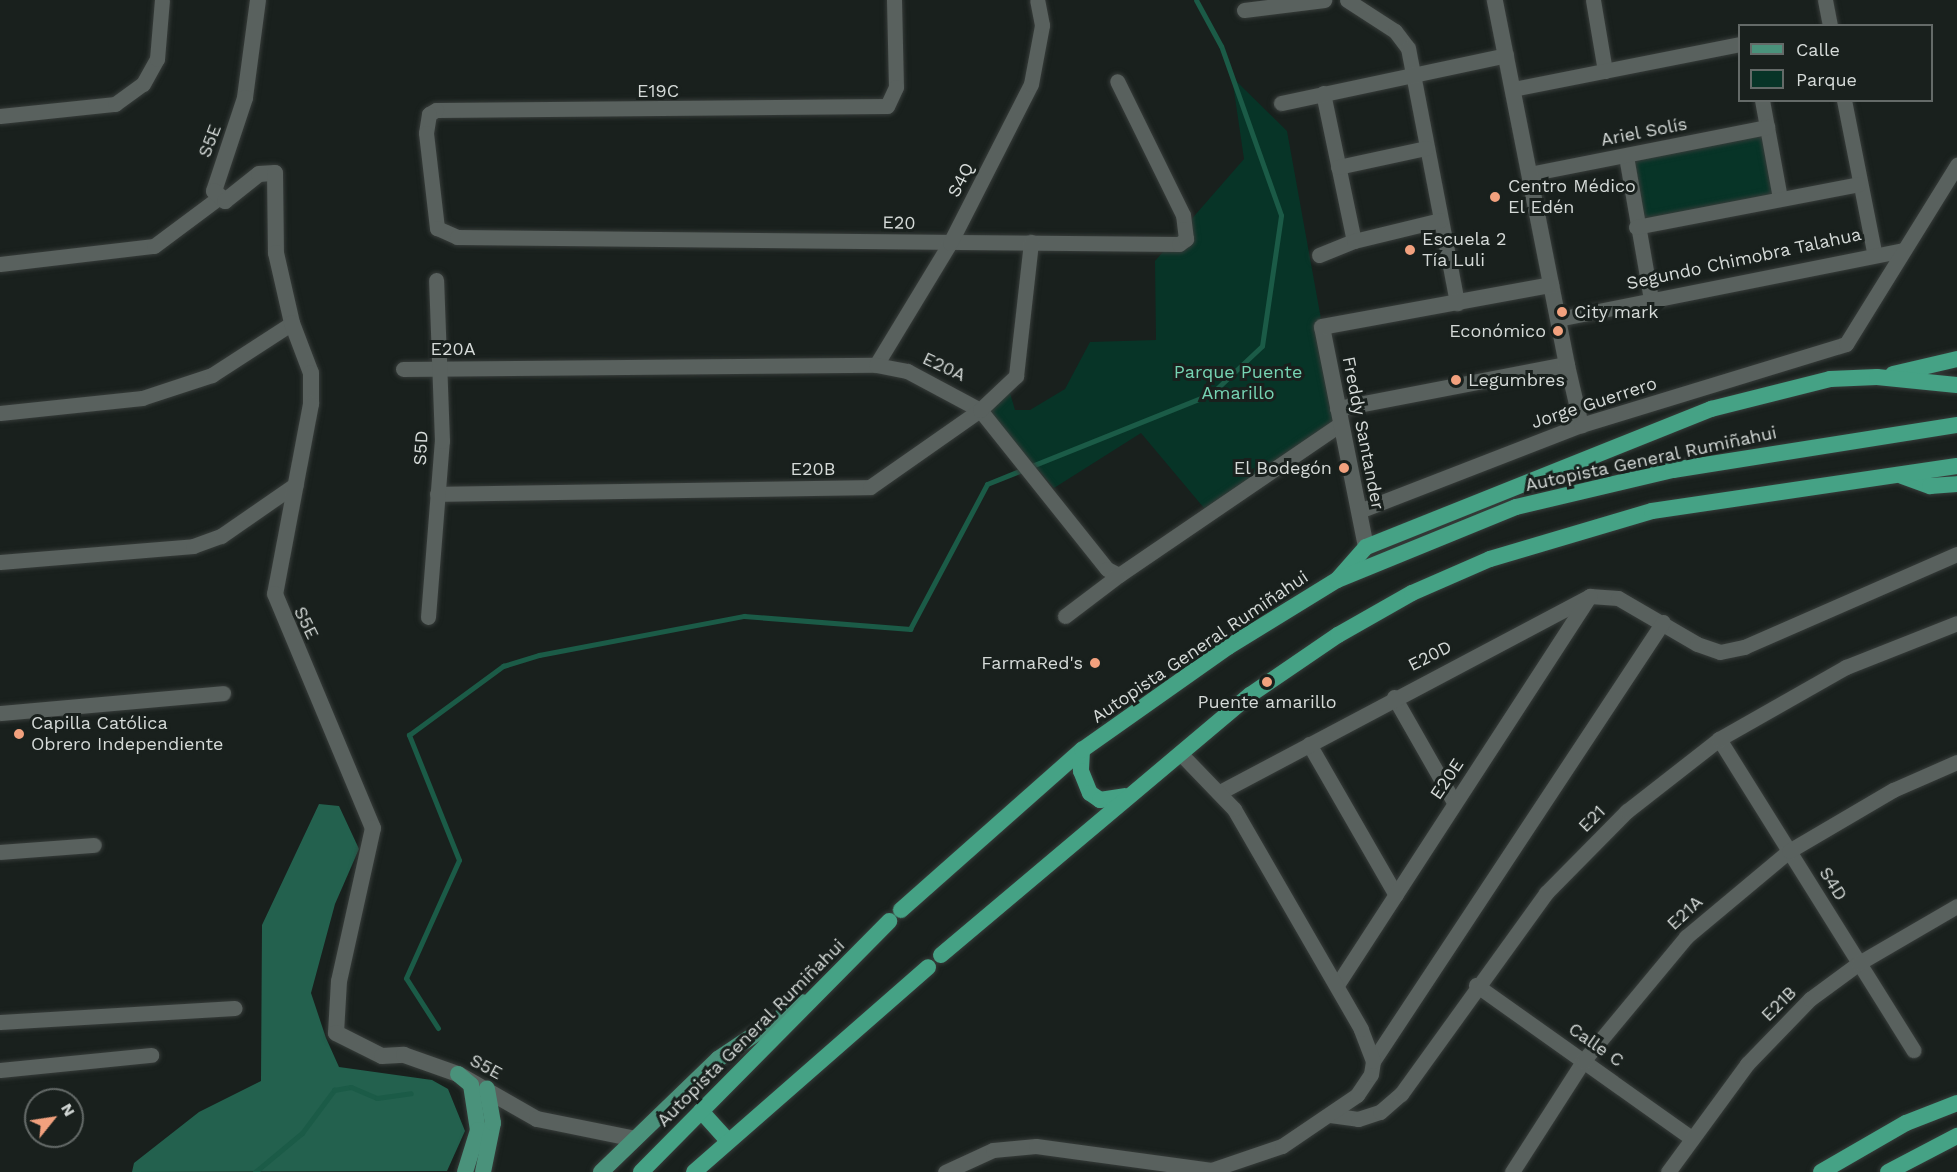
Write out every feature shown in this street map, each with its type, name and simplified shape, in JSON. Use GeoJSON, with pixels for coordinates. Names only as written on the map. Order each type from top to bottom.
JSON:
{"type":"FeatureCollection","features":[{"type":"Feature","properties":{"kind":"highway"},"geometry":{"type":"LineString","coordinates":[[1877,377],[1957,359]]}},
{"type":"Feature","properties":{"kind":"highway"},"geometry":{"type":"LineString","coordinates":[[1337,580],[1366,546],[1711,409],[1830,379],[1877,377],[1957,385]]}},
{"type":"Feature","properties":{"kind":"highway"},"geometry":{"type":"LineString","coordinates":[[1898,434],[1957,416]]}},
{"type":"Feature","properties":{"kind":"highway","name":"Autopista General Rumiñahui"},"geometry":{"type":"LineString","coordinates":[[640,1172],[895,916],[1082,750],[1228,646],[1337,580],[1516,507],[1673,471],[1957,425]]}},
{"type":"Feature","properties":{"kind":"highway"},"geometry":{"type":"LineString","coordinates":[[694,1172],[1128,795],[1268,682],[1338,635],[1490,559],[1652,511],[1957,466]]}},
{"type":"Feature","properties":{"kind":"highway"},"geometry":{"type":"LineString","coordinates":[[1898,475],[1930,486],[1957,484]]}},
{"type":"Feature","properties":{"kind":"highway"},"geometry":{"type":"LineString","coordinates":[[1082,750],[1081,771],[1090,793],[1100,800],[1128,795]]}},
{"type":"Feature","properties":{"kind":"highway"},"geometry":{"type":"LineString","coordinates":[[1821,1172],[1906,1124],[1957,1103]]}},
{"type":"Feature","properties":{"kind":"highway"},"geometry":{"type":"LineString","coordinates":[[701,1111],[728,1141]]}},
{"type":"Feature","properties":{"kind":"highway"},"geometry":{"type":"LineString","coordinates":[[1888,1172],[1957,1136]]}},
{"type":"Feature","properties":{"kind":"main road"},"geometry":{"type":"LineString","coordinates":[[600,1172],[718,1059],[824,988]]}},
{"type":"Feature","properties":{"kind":"main road"},"geometry":{"type":"LineString","coordinates":[[458,1074],[471,1085],[478,1130],[465,1172]]}},
{"type":"Feature","properties":{"kind":"main road"},"geometry":{"type":"LineString","coordinates":[[483,1172],[493,1123],[486,1089]]}},
{"type":"Feature","properties":{"kind":"street"},"geometry":{"type":"LineString","coordinates":[[0,116],[115,104],[143,84],[157,59],[162,0]]}},
{"type":"Feature","properties":{"kind":"street","name":"S5E"},"geometry":{"type":"LineString","coordinates":[[258,0],[245,98],[215,185],[217,199],[230,200],[266,170],[275,173],[276,252],[291,323],[310,373],[311,404],[296,484],[278,608],[373,828],[339,981],[336,1033],[382,1056],[404,1055],[458,1074],[537,1119],[635,1139]]}},
{"type":"Feature","properties":{"kind":"street","name":"E19C"},"geometry":{"type":"LineString","coordinates":[[437,228],[429,114],[445,109],[887,106],[896,87],[894,0]]}},
{"type":"Feature","properties":{"kind":"street","name":"S4Q"},"geometry":{"type":"LineString","coordinates":[[876,365],[950,243],[1031,84],[1042,25],[1037,0]]}},
{"type":"Feature","properties":{"kind":"street"},"geometry":{"type":"LineString","coordinates":[[1244,10],[1324,0]]}},
{"type":"Feature","properties":{"kind":"street"},"geometry":{"type":"LineString","coordinates":[[1347,0],[1403,38],[1457,303],[1551,285]]}},
{"type":"Feature","properties":{"kind":"street"},"geometry":{"type":"LineString","coordinates":[[1495,0],[1567,365],[1581,425]]}},
{"type":"Feature","properties":{"kind":"street"},"geometry":{"type":"LineString","coordinates":[[1593,0],[1605,71]]}},
{"type":"Feature","properties":{"kind":"street"},"geometry":{"type":"LineString","coordinates":[[1826,0],[1830,24]]}},
{"type":"Feature","properties":{"kind":"street"},"geometry":{"type":"LineString","coordinates":[[1513,89],[1738,44]]}},
{"type":"Feature","properties":{"kind":"street"},"geometry":{"type":"LineString","coordinates":[[1281,103],[1506,55]]}},
{"type":"Feature","properties":{"kind":"street","name":"E20"},"geometry":{"type":"LineString","coordinates":[[437,228],[457,237],[1166,245],[1186,239],[1183,215],[1117,81]]}},
{"type":"Feature","properties":{"kind":"street"},"geometry":{"type":"LineString","coordinates":[[1323,93],[1354,241]]}},
{"type":"Feature","properties":{"kind":"street"},"geometry":{"type":"LineString","coordinates":[[1762,102],[1780,198]]}},
{"type":"Feature","properties":{"kind":"street"},"geometry":{"type":"LineString","coordinates":[[1844,102],[1874,252]]}},
{"type":"Feature","properties":{"kind":"street","name":"Ariel Solís"},"geometry":{"type":"LineString","coordinates":[[1529,174],[1767,127]]}},
{"type":"Feature","properties":{"kind":"street"},"geometry":{"type":"LineString","coordinates":[[1338,167],[1426,148]]}},
{"type":"Feature","properties":{"kind":"street"},"geometry":{"type":"LineString","coordinates":[[1626,156],[1650,299]]}},
{"type":"Feature","properties":{"kind":"street"},"geometry":{"type":"LineString","coordinates":[[1903,250],[1957,165]]}},
{"type":"Feature","properties":{"kind":"street"},"geometry":{"type":"LineString","coordinates":[[1636,226],[1859,184]]}},
{"type":"Feature","properties":{"kind":"street"},"geometry":{"type":"LineString","coordinates":[[0,264],[154,246],[217,199]]}},
{"type":"Feature","properties":{"kind":"street"},"geometry":{"type":"LineString","coordinates":[[1319,255],[1354,241],[1441,220]]}},
{"type":"Feature","properties":{"kind":"street","name":"E20B"},"geometry":{"type":"LineString","coordinates":[[437,494],[870,487],[981,413],[1017,376],[1031,242]]}},
{"type":"Feature","properties":{"kind":"street","name":"Segundo Chimobra Talahua"},"geometry":{"type":"LineString","coordinates":[[1558,319],[1874,252],[1903,250]]}},
{"type":"Feature","properties":{"kind":"street","name":"Jorge Guerrero"},"geometry":{"type":"LineString","coordinates":[[1359,511],[1581,425],[1846,344],[1903,250]]}},
{"type":"Feature","properties":{"kind":"street","name":"S5D"},"geometry":{"type":"LineString","coordinates":[[428,617],[437,494],[440,368],[436,280]]}},
{"type":"Feature","properties":{"kind":"street","name":"Freddy Santander"},"geometry":{"type":"LineString","coordinates":[[1366,546],[1322,327],[1457,303]]}},
{"type":"Feature","properties":{"kind":"street"},"geometry":{"type":"LineString","coordinates":[[0,413],[142,398],[212,375],[291,323]]}},
{"type":"Feature","properties":{"kind":"street","name":"E20A"},"geometry":{"type":"LineString","coordinates":[[404,369],[876,365],[907,371],[981,413],[1107,568],[1119,575]]}},
{"type":"Feature","properties":{"kind":"street"},"geometry":{"type":"LineString","coordinates":[[1065,616],[1339,417],[1567,365]]}},
{"type":"Feature","properties":{"kind":"street"},"geometry":{"type":"LineString","coordinates":[[0,562],[193,546],[222,536],[296,484]]}},
{"type":"Feature","properties":{"kind":"street"},"geometry":{"type":"LineString","coordinates":[[1590,596],[1618,598],[1663,622],[1697,644],[1720,652],[1744,647],[1957,554]]}},
{"type":"Feature","properties":{"kind":"street","name":"E20D"},"geometry":{"type":"LineString","coordinates":[[1220,792],[1394,697],[1590,596]]}},
{"type":"Feature","properties":{"kind":"street","name":"E20E"},"geometry":{"type":"LineString","coordinates":[[1337,985],[1590,596]]}},
{"type":"Feature","properties":{"kind":"street"},"geometry":{"type":"LineString","coordinates":[[945,1172],[1015,1146],[1143,1166],[1211,1170],[1264,1155],[1330,1115],[1357,1095],[1373,1061],[1663,622]]}},
{"type":"Feature","properties":{"kind":"street","name":"E21"},"geometry":{"type":"LineString","coordinates":[[1330,1115],[1359,1119],[1380,1112],[1401,1094],[1476,986],[1546,893],[1627,811],[1719,739],[1846,666],[1957,623]]}},
{"type":"Feature","properties":{"kind":"street"},"geometry":{"type":"LineString","coordinates":[[0,713],[223,693]]}},
{"type":"Feature","properties":{"kind":"street"},"geometry":{"type":"LineString","coordinates":[[1394,697],[1454,802]]}},
{"type":"Feature","properties":{"kind":"street","name":"S4D"},"geometry":{"type":"LineString","coordinates":[[1719,739],[1913,1050]]}},
{"type":"Feature","properties":{"kind":"street"},"geometry":{"type":"LineString","coordinates":[[1309,744],[1396,895]]}},
{"type":"Feature","properties":{"kind":"street"},"geometry":{"type":"LineString","coordinates":[[1180,753],[1220,792],[1337,985],[1373,1061]]}},
{"type":"Feature","properties":{"kind":"street","name":"E21A"},"geometry":{"type":"LineString","coordinates":[[1512,1172],[1584,1060],[1686,937],[1789,852],[1893,790],[1957,762]]}},
{"type":"Feature","properties":{"kind":"street"},"geometry":{"type":"LineString","coordinates":[[0,852],[94,845]]}},
{"type":"Feature","properties":{"kind":"street","name":"E21B"},"geometry":{"type":"LineString","coordinates":[[1668,1172],[1748,1064],[1810,999],[1858,963],[1957,906]]}},
{"type":"Feature","properties":{"kind":"street","name":"Calle C"},"geometry":{"type":"LineString","coordinates":[[1476,986],[1584,1060],[1691,1138]]}},
{"type":"Feature","properties":{"kind":"street"},"geometry":{"type":"LineString","coordinates":[[0,1022],[234,1008]]}},
{"type":"Feature","properties":{"kind":"street"},"geometry":{"type":"LineString","coordinates":[[0,1070],[151,1055]]}},
{"type":"Feature","properties":{"kind":"green space","name":"Parque Puente Amarillo"},"geometry":{"type":"Polygon","coordinates":[[[1232,77],[1287,131],[1340,424],[1209,514],[1141,433],[1054,488],[987,411],[1010,393],[1015,410],[1030,410],[1065,389],[1090,342],[1156,340],[1155,261],[1244,159],[1232,77]]]}},
{"type":"Feature","properties":{"kind":"green space"},"geometry":{"type":"Polygon","coordinates":[[[1767,135],[1776,194],[1642,226],[1631,159],[1767,135]]]}},
{"type":"Feature","properties":{"kind":"green space"},"geometry":{"type":"Polygon","coordinates":[[[319,804],[339,806],[359,849],[335,904],[311,993],[326,1038],[339,1067],[432,1080],[448,1089],[465,1131],[447,1171],[132,1172],[134,1163],[199,1112],[261,1081],[262,925],[319,804]]]}},
{"type":"Feature","properties":{"kind":"waterway"},"geometry":{"type":"LineString","coordinates":[[438,1028],[406,978],[459,860],[409,735],[503,666],[539,655],[744,616],[910,629],[987,484],[1211,394],[1262,346],[1281,215],[1221,46],[1196,0]]}},
{"type":"Feature","properties":{"kind":"waterway"},"geometry":{"type":"LineString","coordinates":[[255,1172],[302,1133],[334,1090],[351,1087],[377,1098],[411,1093]]}},
{"type":"Feature","properties":{"kind":"place","name":"Centro Médico El Edén"},"geometry":{"type":"Point","coordinates":[1495,197]}},
{"type":"Feature","properties":{"kind":"place","name":"Escuela 2 Tía Luli"},"geometry":{"type":"Point","coordinates":[1410,250]}},
{"type":"Feature","properties":{"kind":"place","name":"City mark"},"geometry":{"type":"Point","coordinates":[1562,312]}},
{"type":"Feature","properties":{"kind":"place","name":"Económico"},"geometry":{"type":"Point","coordinates":[1558,331]}},
{"type":"Feature","properties":{"kind":"place","name":"Legumbres"},"geometry":{"type":"Point","coordinates":[1456,380]}},
{"type":"Feature","properties":{"kind":"place","name":"El Bodegón"},"geometry":{"type":"Point","coordinates":[1344,468]}},
{"type":"Feature","properties":{"kind":"place","name":"FarmaRed's"},"geometry":{"type":"Point","coordinates":[1095,663]}},
{"type":"Feature","properties":{"kind":"place","name":"Puente amarillo"},"geometry":{"type":"Point","coordinates":[1267,682]}},
{"type":"Feature","properties":{"kind":"place","name":"Capilla Católica Obrero Independiente"},"geometry":{"type":"Point","coordinates":[19,734]}}]}
